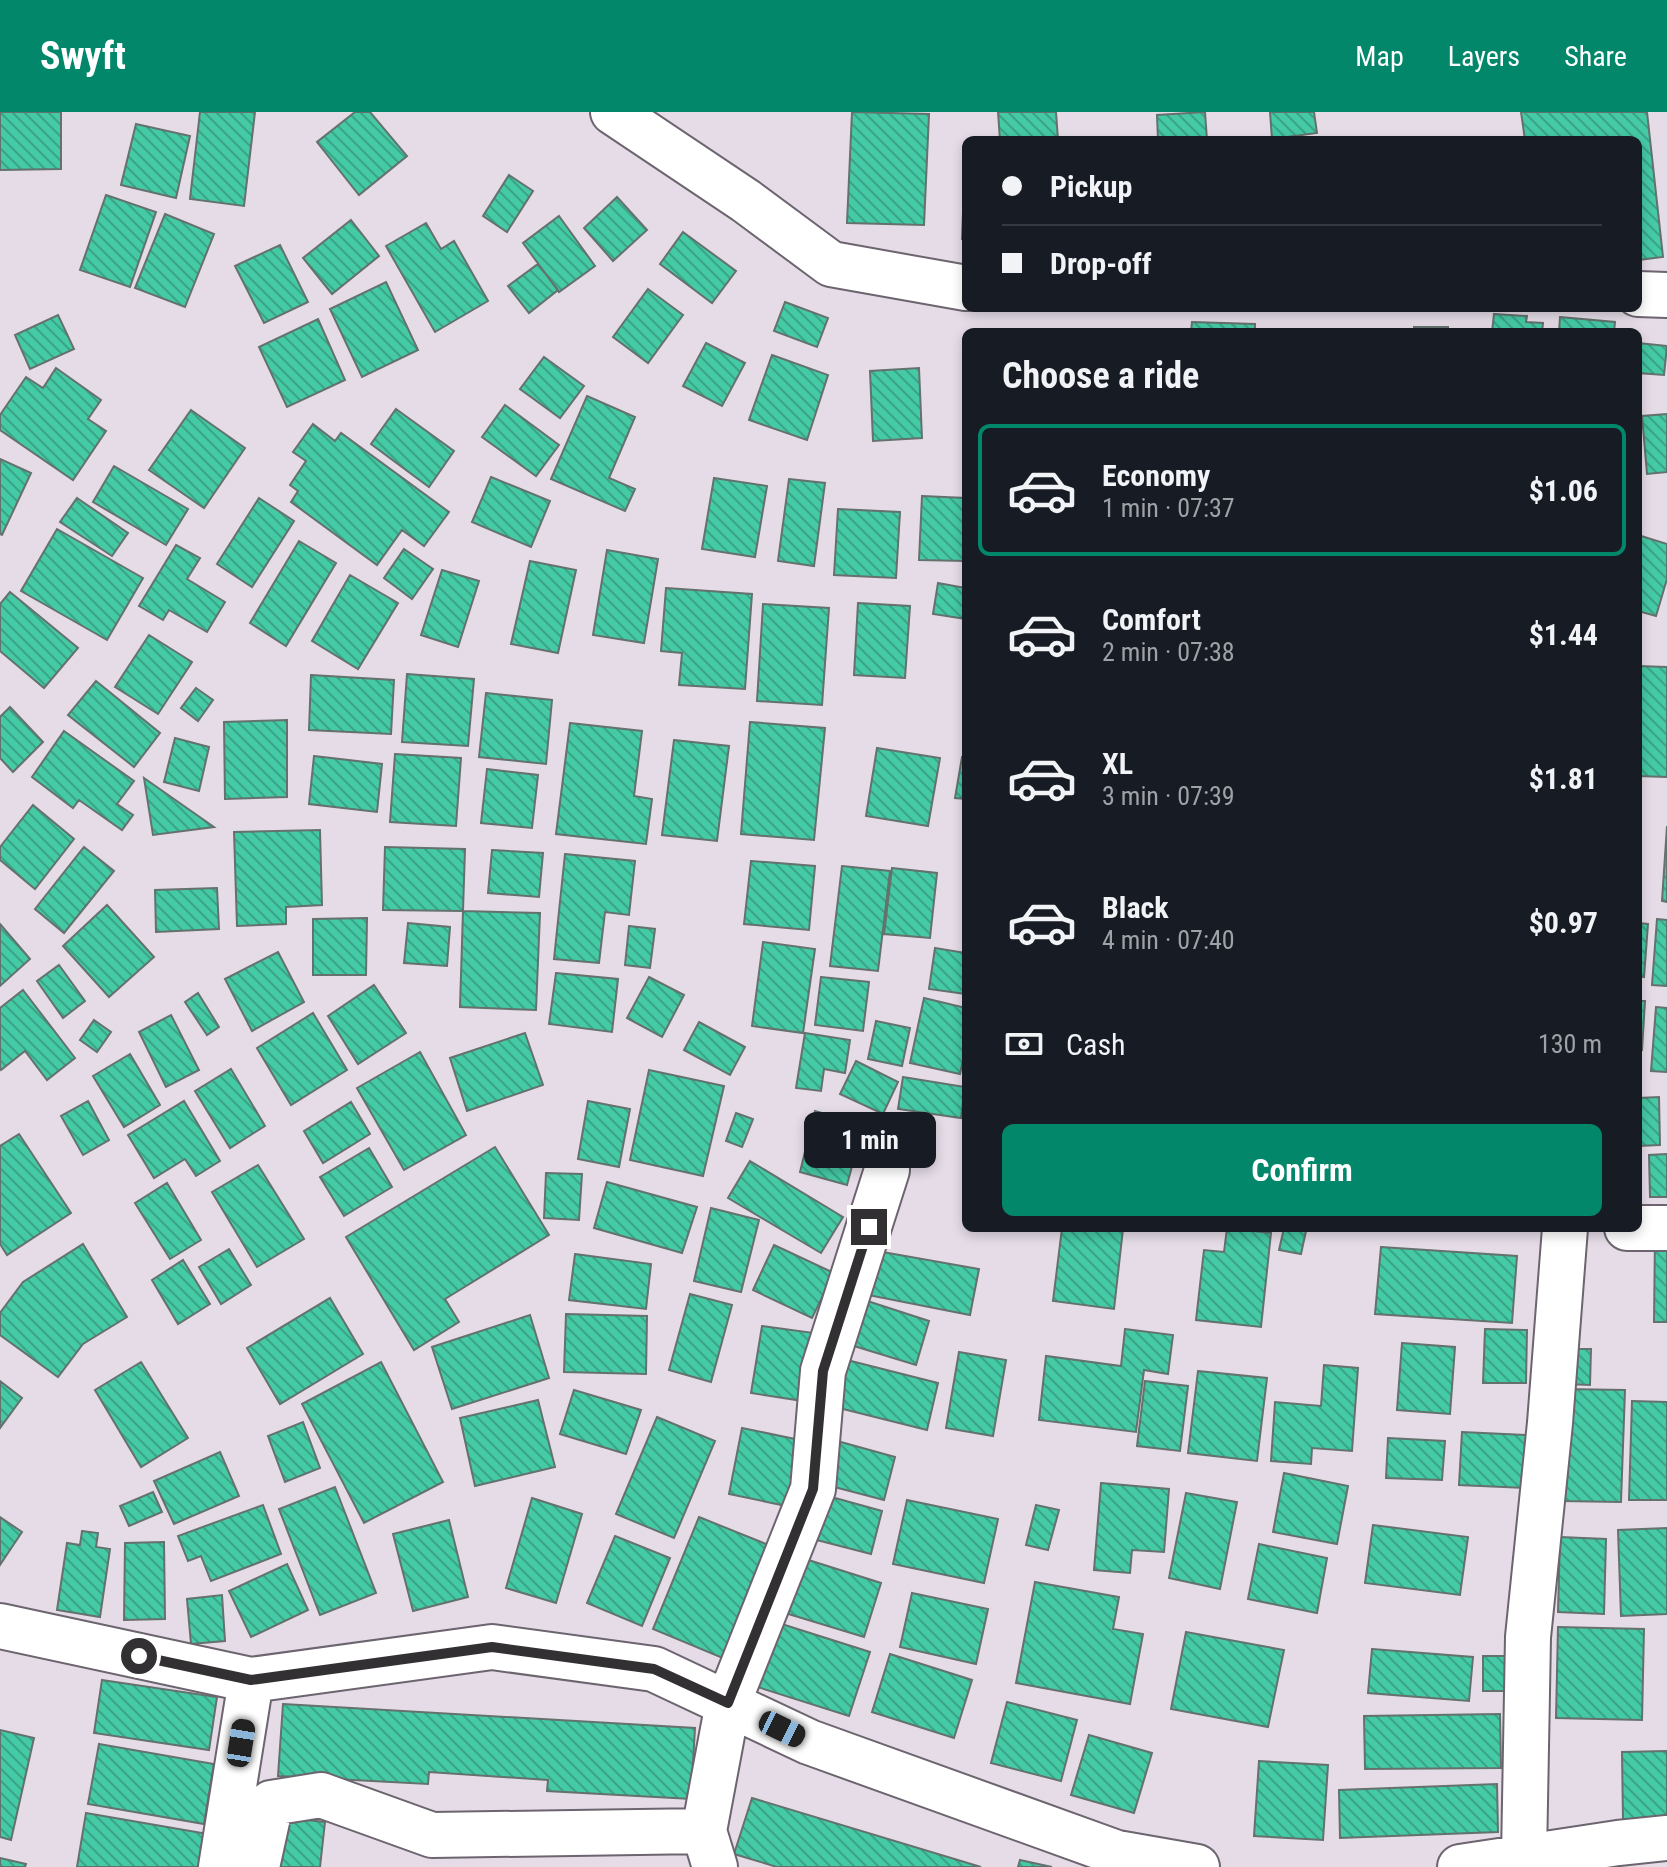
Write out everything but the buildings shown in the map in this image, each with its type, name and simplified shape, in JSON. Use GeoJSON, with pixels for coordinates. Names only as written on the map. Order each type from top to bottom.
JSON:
{"type":"FeatureCollection","features":[{"type":"Feature","properties":{"kind":"street"},"geometry":{"type":"LineString","coordinates":[[613,112],[746,201],[831,264],[962,287]]}},
{"type":"Feature","properties":{"kind":"street"},"geometry":{"type":"LineString","coordinates":[[1642,294],[1667,295]]}},
{"type":"Feature","properties":{"kind":"street"},"geometry":{"type":"LineString","coordinates":[[257,1867],[271,1803],[321,1795],[432,1835],[709,1849],[728,1703],[813,1489],[823,1371],[887,1170]]}},
{"type":"Feature","properties":{"kind":"street"},"geometry":{"type":"LineString","coordinates":[[1642,1228],[1667,1228]]}},
{"type":"Feature","properties":{"kind":"street"},"geometry":{"type":"LineString","coordinates":[[1524,1857],[1528,1637],[1550,1423],[1565,1232]]}},
{"type":"Feature","properties":{"kind":"street"},"geometry":{"type":"LineString","coordinates":[[0,1626],[251,1680],[492,1647],[654,1669],[809,1742],[1117,1853],[1197,1867]]}},
{"type":"Feature","properties":{"kind":"street"},"geometry":{"type":"LineString","coordinates":[[221,1867],[251,1680]]}},
{"type":"Feature","properties":{"kind":"street"},"geometry":{"type":"LineString","coordinates":[[1460,1867],[1667,1838]]}},
{"type":"Feature","properties":{"kind":"route"},"geometry":{"type":"LineString","coordinates":[[139,1656],[251,1680],[492,1647],[654,1669],[728,1703],[813,1489],[823,1371],[869,1227]]}}]}
